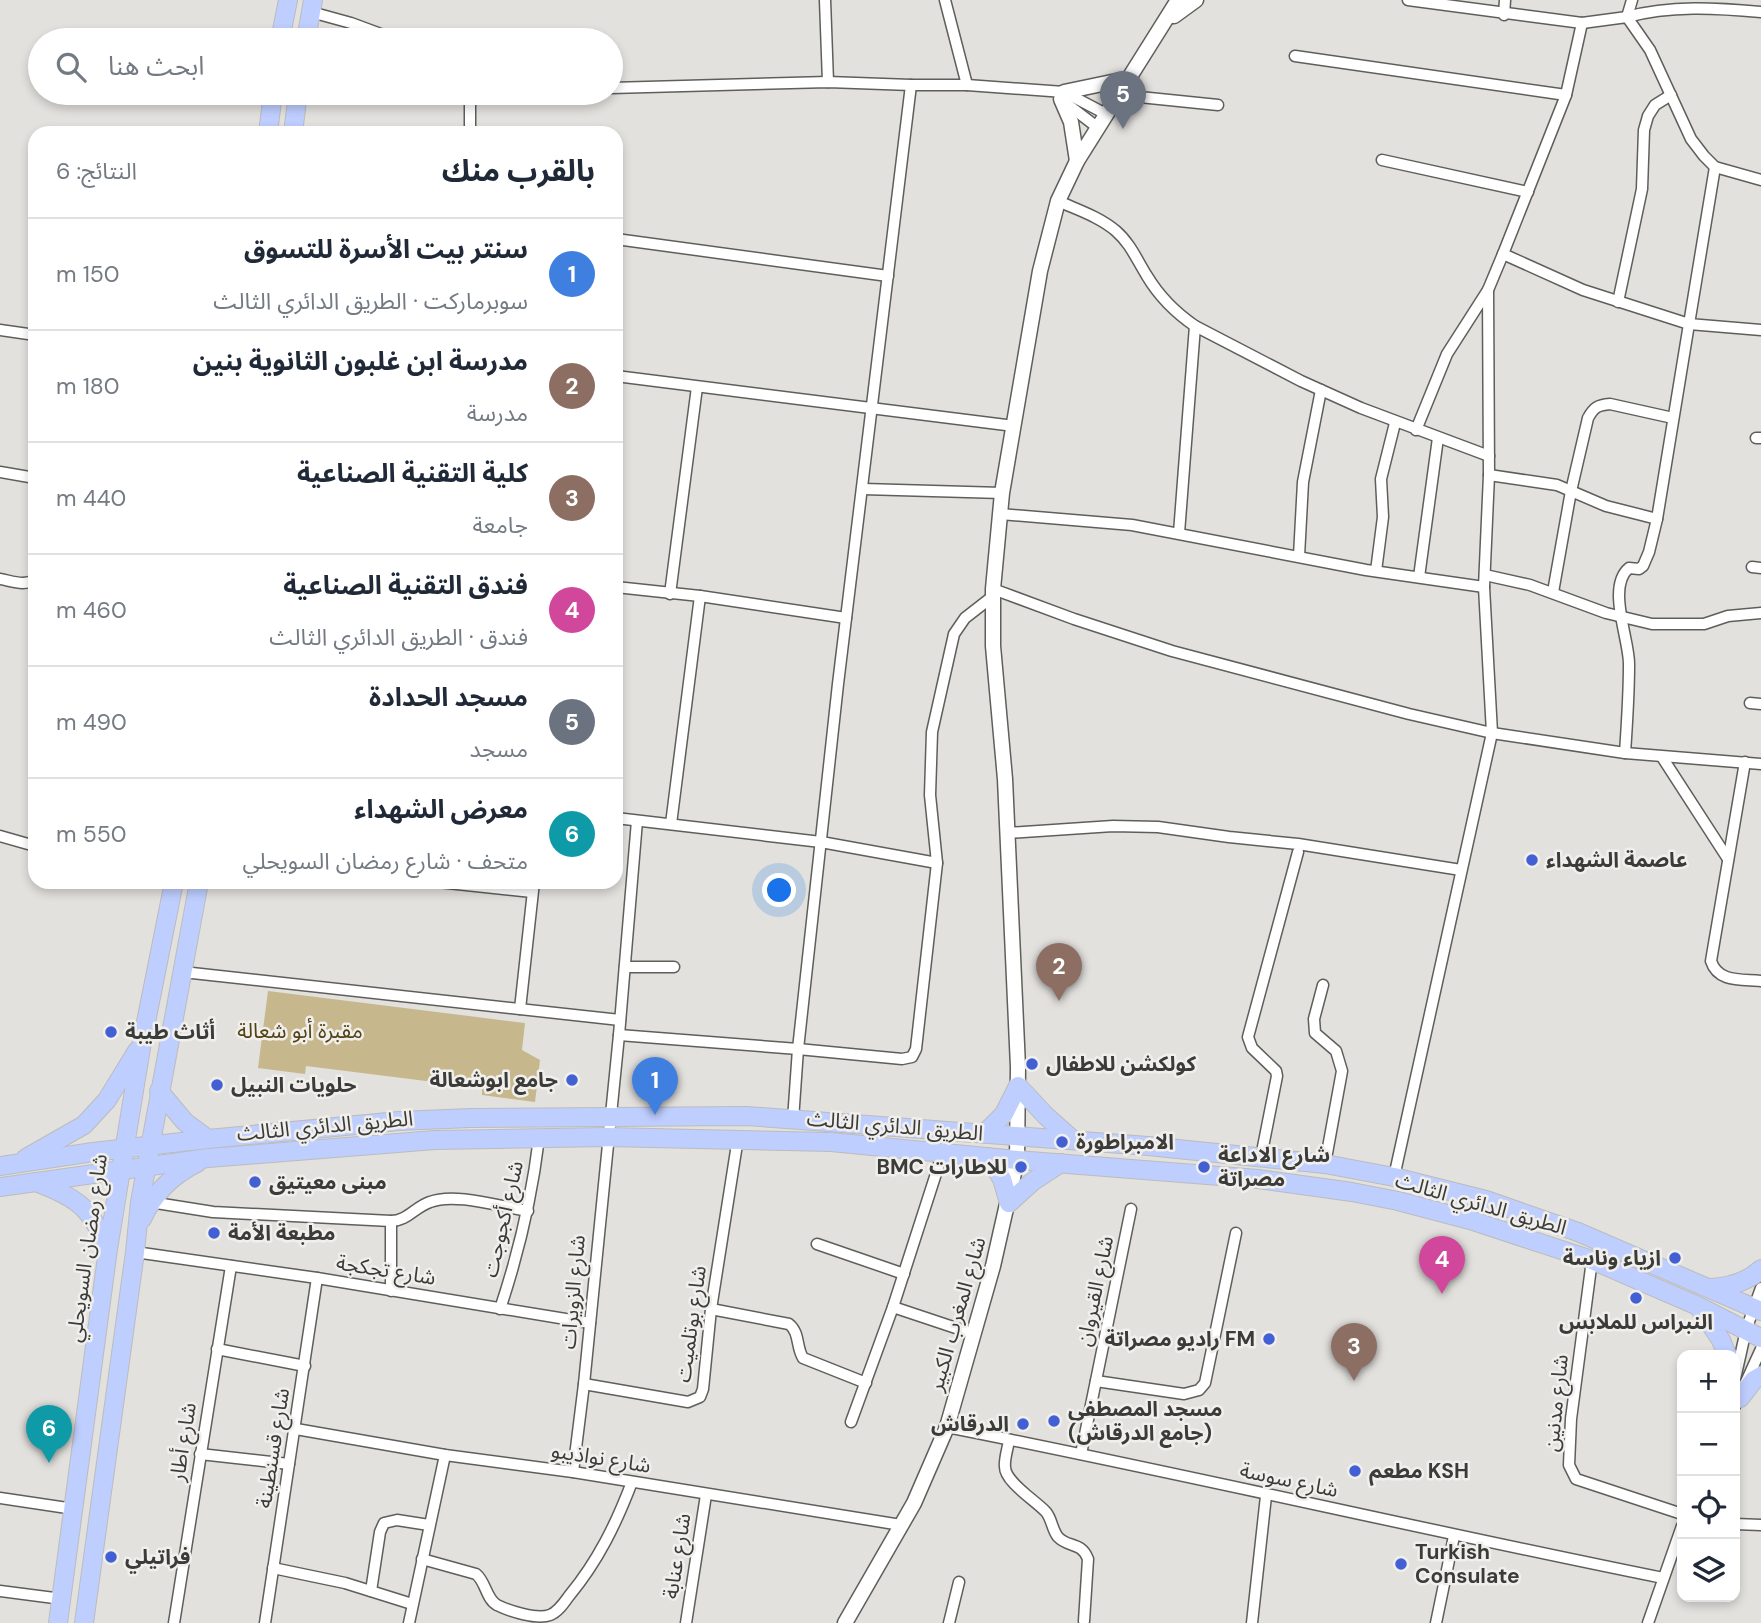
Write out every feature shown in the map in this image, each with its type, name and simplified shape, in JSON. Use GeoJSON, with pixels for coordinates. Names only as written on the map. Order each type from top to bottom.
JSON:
{"type":"FeatureCollection","features":[{"type":"Feature","properties":{"kind":"main road"},"geometry":{"type":"LineString","coordinates":[[282,28],[288,0]]}},
{"type":"Feature","properties":{"kind":"main road"},"geometry":{"type":"LineString","coordinates":[[308,28],[312,6]]}},
{"type":"Feature","properties":{"kind":"main road"},"geometry":{"type":"LineString","coordinates":[[269,126],[272,105]]}},
{"type":"Feature","properties":{"kind":"main road"},"geometry":{"type":"LineString","coordinates":[[294,126],[296,105]]}},
{"type":"Feature","properties":{"kind":"main road","name":"شارع رمضان السويحلي"},"geometry":{"type":"LineString","coordinates":[[58,1623],[108,1249],[142,1042],[172,889]]}},
{"type":"Feature","properties":{"kind":"main road"},"geometry":{"type":"LineString","coordinates":[[86,1622],[146,1168],[198,889]]}},
{"type":"Feature","properties":{"kind":"main road"},"geometry":{"type":"LineString","coordinates":[[7,1166],[84,1125],[107,1100],[142,1042]]}},
{"type":"Feature","properties":{"kind":"main road"},"geometry":{"type":"LineString","coordinates":[[985,1133],[1004,1114],[1018,1086],[1073,1140]]}},
{"type":"Feature","properties":{"kind":"main road"},"geometry":{"type":"LineString","coordinates":[[159,1091],[185,1122],[208,1139]]}},
{"type":"Feature","properties":{"kind":"main road","name":"الطريق الدائري الثالث"},"geometry":{"type":"LineString","coordinates":[[7,1166],[124,1148],[399,1121],[747,1116],[1073,1140],[1325,1164],[1394,1177],[1486,1200],[1532,1215],[1758,1309]]}},
{"type":"Feature","properties":{"kind":"main road","name":"الطريق الدائري الثالث"},"geometry":{"type":"LineString","coordinates":[[0,1187],[208,1158],[435,1140],[607,1137],[831,1142],[1258,1179],[1352,1192],[1470,1220],[1592,1260],[1698,1306],[1753,1334]]}},
{"type":"Feature","properties":{"kind":"main road"},"geometry":{"type":"LineString","coordinates":[[989,1157],[1002,1179],[1009,1203],[1032,1182],[1061,1163]]}},
{"type":"Feature","properties":{"kind":"main road"},"geometry":{"type":"LineString","coordinates":[[137,1228],[150,1202],[178,1175],[208,1158]]}},
{"type":"Feature","properties":{"kind":"main road"},"geometry":{"type":"LineString","coordinates":[[36,1182],[78,1202],[95,1221],[108,1249]]}},
{"type":"Feature","properties":{"kind":"main road"},"geometry":{"type":"LineString","coordinates":[[1710,1288],[1742,1282],[1761,1269]]}},
{"type":"Feature","properties":{"kind":"main road"},"geometry":{"type":"LineString","coordinates":[[1698,1306],[1725,1350]]}},
{"type":"Feature","properties":{"kind":"main road"},"geometry":{"type":"LineString","coordinates":[[1740,1399],[1754,1380],[1761,1377]]}},
{"type":"Feature","properties":{"kind":"street"},"geometry":{"type":"LineString","coordinates":[[825,0],[828,82]]}},
{"type":"Feature","properties":{"kind":"street"},"geometry":{"type":"LineString","coordinates":[[945,0],[967,85]]}},
{"type":"Feature","properties":{"kind":"street"},"geometry":{"type":"LineString","coordinates":[[1165,24],[1178,0]]}},
{"type":"Feature","properties":{"kind":"street"},"geometry":{"type":"LineString","coordinates":[[1165,24],[1196,0]]}},
{"type":"Feature","properties":{"kind":"street"},"geometry":{"type":"LineString","coordinates":[[1408,0],[1504,15],[1582,23],[1715,4],[1761,12]]}},
{"type":"Feature","properties":{"kind":"street"},"geometry":{"type":"LineString","coordinates":[[1504,15],[1505,0]]}},
{"type":"Feature","properties":{"kind":"street"},"geometry":{"type":"LineString","coordinates":[[1627,17],[1632,0]]}},
{"type":"Feature","properties":{"kind":"street"},"geometry":{"type":"LineString","coordinates":[[312,6],[365,28]]}},
{"type":"Feature","properties":{"kind":"street"},"geometry":{"type":"LineString","coordinates":[[1627,17],[1650,50],[1691,139],[1716,167],[1761,180]]}},
{"type":"Feature","properties":{"kind":"street"},"geometry":{"type":"LineString","coordinates":[[1416,430],[1447,354],[1488,290],[1503,254],[1566,95],[1582,23]]}},
{"type":"Feature","properties":{"kind":"street","name":"شارع المغرب الكبير"},"geometry":{"type":"LineString","coordinates":[[845,1623],[914,1503],[947,1427],[1009,1203],[1017,1160],[1018,1086],[1006,779],[993,646],[993,593],[1002,494],[1040,271],[1058,201],[1097,127],[1165,24]]}},
{"type":"Feature","properties":{"kind":"street"},"geometry":{"type":"LineString","coordinates":[[1295,56],[1566,95]]}},
{"type":"Feature","properties":{"kind":"street"},"geometry":{"type":"LineString","coordinates":[[1062,96],[1130,78]]}},
{"type":"Feature","properties":{"kind":"street"},"geometry":{"type":"LineString","coordinates":[[623,88],[828,82],[1043,89],[1107,114]]}},
{"type":"Feature","properties":{"kind":"street"},"geometry":{"type":"LineString","coordinates":[[793,1120],[798,1048],[846,618],[874,408],[911,85]]}},
{"type":"Feature","properties":{"kind":"street"},"geometry":{"type":"LineString","coordinates":[[1119,94],[1218,106]]}},
{"type":"Feature","properties":{"kind":"street"},"geometry":{"type":"LineString","coordinates":[[1618,302],[1642,189],[1644,130],[1655,105],[1671,94]]}},
{"type":"Feature","properties":{"kind":"street"},"geometry":{"type":"LineString","coordinates":[[1062,96],[1097,127]]}},
{"type":"Feature","properties":{"kind":"street"},"geometry":{"type":"LineString","coordinates":[[1062,96],[1071,122],[1077,161]]}},
{"type":"Feature","properties":{"kind":"street"},"geometry":{"type":"LineString","coordinates":[[470,105],[470,126]]}},
{"type":"Feature","properties":{"kind":"street"},"geometry":{"type":"LineString","coordinates":[[1382,160],[1528,192]]}},
{"type":"Feature","properties":{"kind":"street"},"geometry":{"type":"LineString","coordinates":[[1625,753],[1630,661],[1620,617],[1621,583],[1629,568],[1639,569],[1646,562],[1657,519],[1716,167]]}},
{"type":"Feature","properties":{"kind":"street"},"geometry":{"type":"LineString","coordinates":[[1058,201],[1116,231],[1131,249],[1157,291],[1182,317],[1195,326],[1321,390],[1395,423],[1489,456]]}},
{"type":"Feature","properties":{"kind":"street"},"geometry":{"type":"LineString","coordinates":[[623,240],[888,276]]}},
{"type":"Feature","properties":{"kind":"street"},"geometry":{"type":"LineString","coordinates":[[1503,254],[1583,290],[1689,324],[1761,330]]}},
{"type":"Feature","properties":{"kind":"street"},"geometry":{"type":"LineString","coordinates":[[1394,1177],[1492,733],[1485,581],[1489,475],[1488,290]]}},
{"type":"Feature","properties":{"kind":"street"},"geometry":{"type":"LineString","coordinates":[[1179,533],[1195,326]]}},
{"type":"Feature","properties":{"kind":"street"},"geometry":{"type":"LineString","coordinates":[[0,330],[28,334]]}},
{"type":"Feature","properties":{"kind":"street"},"geometry":{"type":"LineString","coordinates":[[623,377],[1014,426]]}},
{"type":"Feature","properties":{"kind":"street"},"geometry":{"type":"LineString","coordinates":[[670,594],[697,387]]}},
{"type":"Feature","properties":{"kind":"street"},"geometry":{"type":"LineString","coordinates":[[1299,556],[1303,482],[1321,390]]}},
{"type":"Feature","properties":{"kind":"street"},"geometry":{"type":"LineString","coordinates":[[1553,592],[1571,491],[1588,418],[1594,408],[1599,404],[1610,404],[1673,418]]}},
{"type":"Feature","properties":{"kind":"street"},"geometry":{"type":"LineString","coordinates":[[1376,571],[1383,517],[1381,479],[1395,423]]}},
{"type":"Feature","properties":{"kind":"street"},"geometry":{"type":"LineString","coordinates":[[1419,578],[1438,438]]}},
{"type":"Feature","properties":{"kind":"street"},"geometry":{"type":"LineString","coordinates":[[0,472],[28,477]]}},
{"type":"Feature","properties":{"kind":"street"},"geometry":{"type":"LineString","coordinates":[[1489,475],[1557,485],[1606,506],[1657,519]]}},
{"type":"Feature","properties":{"kind":"street"},"geometry":{"type":"LineString","coordinates":[[863,489],[1002,494]]}},
{"type":"Feature","properties":{"kind":"street"},"geometry":{"type":"LineString","coordinates":[[1000,514],[1112,522],[1419,578],[1485,581],[1553,592],[1620,617],[1652,624],[1703,624],[1728,616],[1761,613]]}},
{"type":"Feature","properties":{"kind":"street"},"geometry":{"type":"LineString","coordinates":[[0,579],[24,584],[28,582]]}},
{"type":"Feature","properties":{"kind":"street"},"geometry":{"type":"LineString","coordinates":[[623,588],[700,596],[846,618]]}},
{"type":"Feature","properties":{"kind":"street"},"geometry":{"type":"LineString","coordinates":[[619,1035],[798,1048],[902,1059],[912,1057],[916,1049],[937,863],[930,795],[932,732],[954,634],[965,618],[993,593],[1172,651],[1409,714],[1492,733],[1625,753],[1761,764]]}},
{"type":"Feature","properties":{"kind":"street"},"geometry":{"type":"LineString","coordinates":[[671,824],[700,596]]}},
{"type":"Feature","properties":{"kind":"street"},"geometry":{"type":"LineString","coordinates":[[1662,757],[1728,859]]}},
{"type":"Feature","properties":{"kind":"street"},"geometry":{"type":"LineString","coordinates":[[1745,762],[1711,961],[1713,968],[1722,977],[1761,981]]}},
{"type":"Feature","properties":{"kind":"street"},"geometry":{"type":"LineString","coordinates":[[623,819],[821,842],[937,863]]}},
{"type":"Feature","properties":{"kind":"street","name":"شارع الزويرات"},"geometry":{"type":"LineString","coordinates":[[573,1472],[619,1035],[637,821]]}},
{"type":"Feature","properties":{"kind":"street"},"geometry":{"type":"LineString","coordinates":[[1007,833],[1114,826],[1158,827],[1298,844],[1461,870]]}},
{"type":"Feature","properties":{"kind":"street"},"geometry":{"type":"LineString","coordinates":[[0,836],[28,844]]}},
{"type":"Feature","properties":{"kind":"street"},"geometry":{"type":"LineString","coordinates":[[1261,1157],[1277,1076],[1276,1071],[1252,1048],[1248,1037],[1298,852]]}},
{"type":"Feature","properties":{"kind":"street"},"geometry":{"type":"LineString","coordinates":[[520,1009],[533,889]]}},
{"type":"Feature","properties":{"kind":"street"},"geometry":{"type":"LineString","coordinates":[[625,967],[674,967]]}},
{"type":"Feature","properties":{"kind":"street"},"geometry":{"type":"LineString","coordinates":[[183,972],[620,1020]]}},
{"type":"Feature","properties":{"kind":"street"},"geometry":{"type":"LineString","coordinates":[[1323,985],[1314,1019],[1315,1033],[1336,1051],[1342,1071],[1325,1164]]}},
{"type":"Feature","properties":{"kind":"street","name":"شارع أكجوجت"},"geometry":{"type":"LineString","coordinates":[[500,1308],[528,1211],[540,1138]]}},
{"type":"Feature","properties":{"kind":"street","name":"شارع بوتلميت"},"geometry":{"type":"LineString","coordinates":[[584,1384],[676,1401],[695,1401],[700,1397],[738,1138]]}},
{"type":"Feature","properties":{"kind":"street"},"geometry":{"type":"LineString","coordinates":[[851,1422],[893,1307],[943,1153]]}},
{"type":"Feature","properties":{"kind":"street"},"geometry":{"type":"LineString","coordinates":[[150,1202],[213,1212],[391,1221],[400,1220],[427,1203],[439,1200],[461,1199],[528,1211]]}},
{"type":"Feature","properties":{"kind":"street","name":"شارع القيروان"},"geometry":{"type":"LineString","coordinates":[[1080,1454],[1131,1209]]}},
{"type":"Feature","properties":{"kind":"street"},"geometry":{"type":"LineString","coordinates":[[391,1221],[391,1291]]}},
{"type":"Feature","properties":{"kind":"street"},"geometry":{"type":"LineString","coordinates":[[1096,1381],[1184,1394],[1199,1390],[1205,1383],[1236,1233]]}},
{"type":"Feature","properties":{"kind":"street"},"geometry":{"type":"LineString","coordinates":[[817,1244],[904,1274]]}},
{"type":"Feature","properties":{"kind":"street","name":"شارع تجكجة"},"geometry":{"type":"LineString","coordinates":[[135,1252],[317,1278],[590,1323]]}},
{"type":"Feature","properties":{"kind":"street","name":"شارع مدنين"},"geometry":{"type":"LineString","coordinates":[[1592,1260],[1571,1419],[1571,1473],[1576,1479],[1677,1512]]}},
{"type":"Feature","properties":{"kind":"street","name":"شارع أطار"},"geometry":{"type":"LineString","coordinates":[[174,1623],[231,1266]]}},
{"type":"Feature","properties":{"kind":"street","name":"شارع قسنطينة"},"geometry":{"type":"LineString","coordinates":[[265,1623],[317,1278]]}},
{"type":"Feature","properties":{"kind":"street"},"geometry":{"type":"LineString","coordinates":[[1740,1366],[1753,1334],[1761,1287]]}},
{"type":"Feature","properties":{"kind":"street"},"geometry":{"type":"LineString","coordinates":[[893,1307],[974,1334]]}},
{"type":"Feature","properties":{"kind":"street"},"geometry":{"type":"LineString","coordinates":[[711,1308],[789,1324],[796,1332],[803,1358],[866,1383]]}},
{"type":"Feature","properties":{"kind":"street"},"geometry":{"type":"LineString","coordinates":[[217,1349],[305,1366]]}},
{"type":"Feature","properties":{"kind":"street"},"geometry":{"type":"LineString","coordinates":[[1740,1397],[1761,1349]]}},
{"type":"Feature","properties":{"kind":"street","name":"شارع سوسة"},"geometry":{"type":"LineString","coordinates":[[947,1427],[1663,1578]]}},
{"type":"Feature","properties":{"kind":"street","name":"شارع نواذيبو"},"geometry":{"type":"LineString","coordinates":[[296,1429],[445,1455],[573,1472],[901,1525]]}},
{"type":"Feature","properties":{"kind":"street"},"geometry":{"type":"LineString","coordinates":[[1009,1440],[1004,1467],[1008,1477],[1044,1510],[1056,1535],[1085,1551],[1088,1559],[1084,1621]]}},
{"type":"Feature","properties":{"kind":"street"},"geometry":{"type":"LineString","coordinates":[[201,1454],[289,1464]]}},
{"type":"Feature","properties":{"kind":"street"},"geometry":{"type":"LineString","coordinates":[[409,1623],[445,1455]]}},
{"type":"Feature","properties":{"kind":"street"},"geometry":{"type":"LineString","coordinates":[[422,1559],[476,1574],[482,1580],[490,1598],[499,1606],[537,1616],[551,1615],[562,1605],[593,1564],[615,1525],[632,1482]]}},
{"type":"Feature","properties":{"kind":"street","name":"شارع عنابة"},"geometry":{"type":"LineString","coordinates":[[686,1623],[706,1495]]}},
{"type":"Feature","properties":{"kind":"street"},"geometry":{"type":"LineString","coordinates":[[1252,1623],[1266,1496]]}},
{"type":"Feature","properties":{"kind":"street"},"geometry":{"type":"LineString","coordinates":[[0,1498],[74,1509]]}},
{"type":"Feature","properties":{"kind":"street"},"geometry":{"type":"LineString","coordinates":[[371,1591],[380,1532],[384,1523],[397,1520],[429,1525]]}},
{"type":"Feature","properties":{"kind":"street"},"geometry":{"type":"LineString","coordinates":[[1740,1524],[1761,1525]]}},
{"type":"Feature","properties":{"kind":"street"},"geometry":{"type":"LineString","coordinates":[[1436,1623],[1454,1536]]}},
{"type":"Feature","properties":{"kind":"street"},"geometry":{"type":"LineString","coordinates":[[1648,1623],[1677,1539]]}},
{"type":"Feature","properties":{"kind":"street"},"geometry":{"type":"LineString","coordinates":[[273,1568],[328,1579],[412,1604]]}},
{"type":"Feature","properties":{"kind":"street"},"geometry":{"type":"LineString","coordinates":[[949,1623],[959,1582]]}},
{"type":"Feature","properties":{"kind":"street"},"geometry":{"type":"LineString","coordinates":[[0,1591],[62,1599]]}},
{"type":"Feature","properties":{"kind":"green space","name":"مقبرة أبو شعالة"},"geometry":{"type":"Polygon","coordinates":[[[268,991],[525,1023],[522,1050],[540,1060],[535,1102],[482,1095],[482,1088],[306,1066],[305,1074],[258,1068],[268,991]]]}},
{"type":"Feature","properties":{"kind":"place","name":"مسجد الحدادة"},"geometry":{"type":"Point","coordinates":[1123,129]}},
{"type":"Feature","properties":{"kind":"place","name":"عاصمة الشهداء"},"geometry":{"type":"Point","coordinates":[1532,860]}},
{"type":"Feature","properties":{"kind":"place","name":"مدرسة ابن غلبون الثانوية بنين"},"geometry":{"type":"Point","coordinates":[1059,1001]}},
{"type":"Feature","properties":{"kind":"place","name":"أثاث طيبة"},"geometry":{"type":"Point","coordinates":[111,1032]}},
{"type":"Feature","properties":{"kind":"place","name":"كولكشن للاطفال"},"geometry":{"type":"Point","coordinates":[1032,1064]}},
{"type":"Feature","properties":{"kind":"place","name":"جامع ابوشعالة"},"geometry":{"type":"Point","coordinates":[572,1080]}},
{"type":"Feature","properties":{"kind":"place","name":"حلويات النبيل"},"geometry":{"type":"Point","coordinates":[217,1085]}},
{"type":"Feature","properties":{"kind":"place","name":"سنتر بيت الأسرة للتسوق"},"geometry":{"type":"Point","coordinates":[655,1115]}},
{"type":"Feature","properties":{"kind":"place","name":"الامبراطورة"},"geometry":{"type":"Point","coordinates":[1062,1142]}},
{"type":"Feature","properties":{"kind":"place","name":"BMC للاطارات"},"geometry":{"type":"Point","coordinates":[1021,1167]}},
{"type":"Feature","properties":{"kind":"place","name":"شارع الاداعة مصراتة"},"geometry":{"type":"Point","coordinates":[1204,1167]}},
{"type":"Feature","properties":{"kind":"place","name":"مبنى معيتيق"},"geometry":{"type":"Point","coordinates":[255,1182]}},
{"type":"Feature","properties":{"kind":"place","name":"مطبعة الأمة"},"geometry":{"type":"Point","coordinates":[214,1233]}},
{"type":"Feature","properties":{"kind":"place","name":"ازياء وناسة"},"geometry":{"type":"Point","coordinates":[1675,1258]}},
{"type":"Feature","properties":{"kind":"place","name":"فندق التقنية الصناعية"},"geometry":{"type":"Point","coordinates":[1442,1294]}},
{"type":"Feature","properties":{"kind":"place","name":"النبراس للملابس"},"geometry":{"type":"Point","coordinates":[1636,1298]}},
{"type":"Feature","properties":{"kind":"place","name":"راديو مصراتة FM"},"geometry":{"type":"Point","coordinates":[1269,1339]}},
{"type":"Feature","properties":{"kind":"place","name":"كلية التقنية الصناعية"},"geometry":{"type":"Point","coordinates":[1354,1381]}},
{"type":"Feature","properties":{"kind":"place","name":"مسجد المصطفى (جامع الدرقاش)"},"geometry":{"type":"Point","coordinates":[1054,1421]}},
{"type":"Feature","properties":{"kind":"place","name":"الدرقاش"},"geometry":{"type":"Point","coordinates":[1023,1424]}},
{"type":"Feature","properties":{"kind":"place","name":"معرض الشهداء"},"geometry":{"type":"Point","coordinates":[49,1463]}},
{"type":"Feature","properties":{"kind":"place","name":"مطعم KSH"},"geometry":{"type":"Point","coordinates":[1355,1471]}},
{"type":"Feature","properties":{"kind":"place","name":"فراتيلي"},"geometry":{"type":"Point","coordinates":[111,1557]}},
{"type":"Feature","properties":{"kind":"place","name":"Turkish Consulate"},"geometry":{"type":"Point","coordinates":[1401,1564]}}]}
